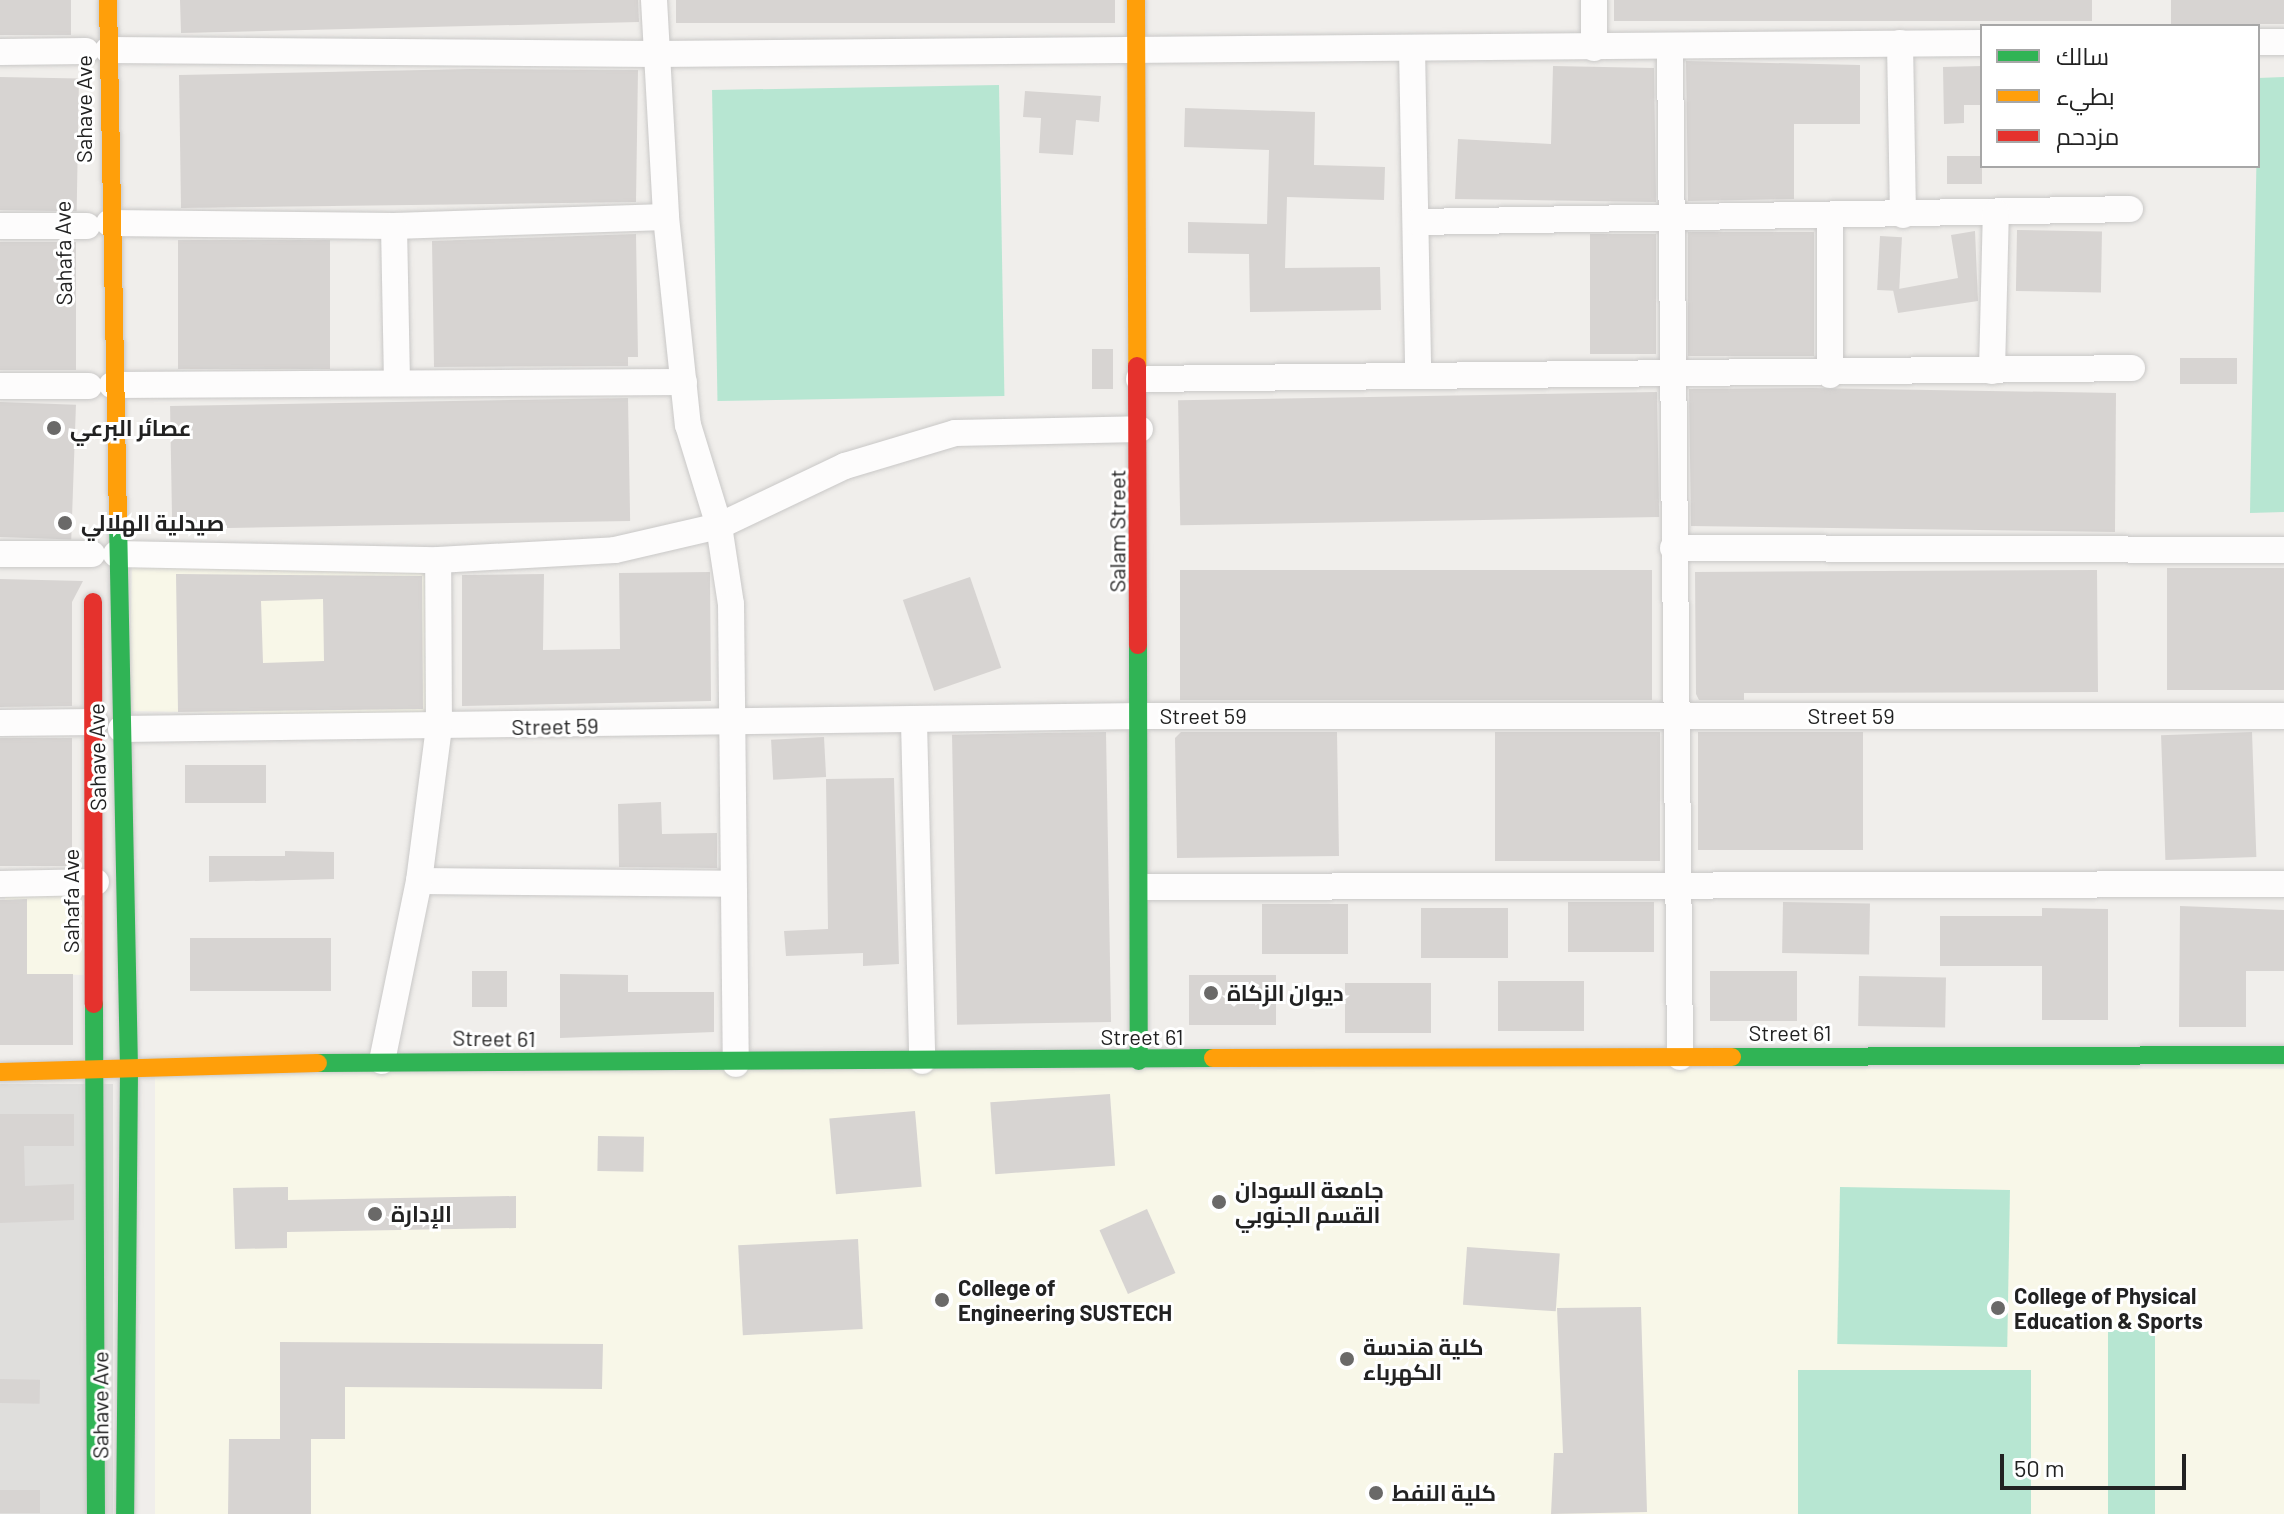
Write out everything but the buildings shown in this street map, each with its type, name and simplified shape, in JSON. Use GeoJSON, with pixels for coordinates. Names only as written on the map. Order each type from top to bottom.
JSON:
{"type":"FeatureCollection","features":[{"type":"Feature","properties":{"kind":"street","name":"Sahave Ave"},"geometry":{"type":"LineString","coordinates":[[108,0],[91,48],[97,560],[121,729],[129,1070],[125,1514]]}},
{"type":"Feature","properties":{"kind":"street"},"geometry":{"type":"LineString","coordinates":[[654,0],[666,217],[684,382],[697,467],[719,526],[731,604],[736,1064]]}},
{"type":"Feature","properties":{"kind":"street","name":"Salam Street"},"geometry":{"type":"LineString","coordinates":[[1136,0],[1143,887],[1139,1061]]}},
{"type":"Feature","properties":{"kind":"street"},"geometry":{"type":"LineString","coordinates":[[1594,0],[1594,48]]}},
{"type":"Feature","properties":{"kind":"street"},"geometry":{"type":"LineString","coordinates":[[2260,42],[2284,42]]}},
{"type":"Feature","properties":{"kind":"street"},"geometry":{"type":"LineString","coordinates":[[1900,43],[1903,215]]}},
{"type":"Feature","properties":{"kind":"street"},"geometry":{"type":"LineString","coordinates":[[0,52],[91,48],[656,54],[1136,52],[1980,43]]}},
{"type":"Feature","properties":{"kind":"street"},"geometry":{"type":"LineString","coordinates":[[1670,48],[1680,1057]]}},
{"type":"Feature","properties":{"kind":"street"},"geometry":{"type":"LineString","coordinates":[[1412,49],[1418,375]]}},
{"type":"Feature","properties":{"kind":"street"},"geometry":{"type":"LineString","coordinates":[[1417,222],[2130,209]]}},
{"type":"Feature","properties":{"kind":"street"},"geometry":{"type":"LineString","coordinates":[[1992,371],[1996,212]]}},
{"type":"Feature","properties":{"kind":"street"},"geometry":{"type":"LineString","coordinates":[[1830,215],[1830,375]]}},
{"type":"Feature","properties":{"kind":"street"},"geometry":{"type":"LineString","coordinates":[[0,226],[394,226],[666,217]]}},
{"type":"Feature","properties":{"kind":"street"},"geometry":{"type":"LineString","coordinates":[[394,226],[397,380]]}},
{"type":"Feature","properties":{"kind":"street"},"geometry":{"type":"LineString","coordinates":[[89,359],[97,391]]}},
{"type":"Feature","properties":{"kind":"street"},"geometry":{"type":"LineString","coordinates":[[1139,379],[1830,375],[2132,368]]}},
{"type":"Feature","properties":{"kind":"street"},"geometry":{"type":"LineString","coordinates":[[0,386],[97,391],[397,380],[684,382]]}},
{"type":"Feature","properties":{"kind":"street"},"geometry":{"type":"LineString","coordinates":[[0,554],[97,560],[438,560],[615,550],[719,526],[845,466],[955,433],[1140,429]]}},
{"type":"Feature","properties":{"kind":"street"},"geometry":{"type":"LineString","coordinates":[[1673,548],[2284,550]]}},
{"type":"Feature","properties":{"kind":"street","name":"Sahafa Ave"},"geometry":{"type":"LineString","coordinates":[[96,1514],[97,560]]}},
{"type":"Feature","properties":{"kind":"street"},"geometry":{"type":"LineString","coordinates":[[382,1061],[419,881],[439,727],[438,560]]}},
{"type":"Feature","properties":{"kind":"street","name":"Street 59"},"geometry":{"type":"LineString","coordinates":[[121,729],[914,722],[1142,716],[2284,716]]}},
{"type":"Feature","properties":{"kind":"street"},"geometry":{"type":"LineString","coordinates":[[0,723],[95,722]]}},
{"type":"Feature","properties":{"kind":"street"},"geometry":{"type":"LineString","coordinates":[[914,722],[922,1061]]}},
{"type":"Feature","properties":{"kind":"street"},"geometry":{"type":"LineString","coordinates":[[419,881],[733,884]]}},
{"type":"Feature","properties":{"kind":"street"},"geometry":{"type":"LineString","coordinates":[[0,884],[96,882]]}},
{"type":"Feature","properties":{"kind":"street"},"geometry":{"type":"LineString","coordinates":[[1143,887],[2284,884]]}},
{"type":"Feature","properties":{"kind":"street","name":"Street 61"},"geometry":{"type":"LineString","coordinates":[[0,1072],[382,1061],[736,1064],[2284,1055]]}},
{"type":"Feature","properties":{"kind":"shaded area"},"geometry":{"type":"Polygon","coordinates":[[[132,561],[430,566],[427,716],[129,711],[132,561]]]}},
{"type":"Feature","properties":{"kind":"shaded area"},"geometry":{"type":"Polygon","coordinates":[[[65,888],[74,902],[96,911],[95,975],[6,974],[5,889],[65,888]]]}},
{"type":"Feature","properties":{"kind":"shaded area","name":"College of Engineering SUSTECH"},"geometry":{"type":"Polygon","coordinates":[[[155,1069],[2284,1069],[2284,1514],[155,1514],[155,1069]]]}},
{"type":"Feature","properties":{"kind":"shaded area"},"geometry":{"type":"Polygon","coordinates":[[[0,1084],[113,1084],[113,1514],[0,1514],[0,1084]]]}},
{"type":"Feature","properties":{"kind":"green space"},"geometry":{"type":"Polygon","coordinates":[[[2284,77],[2284,512],[2250,513],[2256,168],[2260,168],[2260,78],[2284,77]]]}},
{"type":"Feature","properties":{"kind":"green space"},"geometry":{"type":"Polygon","coordinates":[[[999,85],[1004,396],[717,401],[712,90],[999,85]]]}},
{"type":"Feature","properties":{"kind":"green space"},"geometry":{"type":"Polygon","coordinates":[[[1840,1187],[2010,1190],[2007,1347],[1837,1344],[1840,1187]]]}},
{"type":"Feature","properties":{"kind":"green space"},"geometry":{"type":"Polygon","coordinates":[[[2108,1330],[2155,1330],[2155,1514],[2108,1514],[2108,1330]]]}},
{"type":"Feature","properties":{"kind":"green space"},"geometry":{"type":"Polygon","coordinates":[[[1798,1370],[2031,1370],[2031,1514],[1798,1514],[1798,1370]]]}},
{"type":"Feature","properties":{"kind":"traffic: fast"},"geometry":{"type":"LineString","coordinates":[[118,521],[129,1070],[125,1514]]}},
{"type":"Feature","properties":{"kind":"traffic: fast"},"geometry":{"type":"LineString","coordinates":[[1138,645],[1139,1061]]}},
{"type":"Feature","properties":{"kind":"traffic: fast"},"geometry":{"type":"LineString","coordinates":[[94,1004],[96,1514]]}},
{"type":"Feature","properties":{"kind":"traffic: fast"},"geometry":{"type":"LineString","coordinates":[[1732,1057],[2284,1055]]}},
{"type":"Feature","properties":{"kind":"traffic: fast"},"geometry":{"type":"LineString","coordinates":[[318,1063],[1213,1058]]}},
{"type":"Feature","properties":{"kind":"traffic: slow"},"geometry":{"type":"LineString","coordinates":[[108,0],[118,521]]}},
{"type":"Feature","properties":{"kind":"traffic: slow"},"geometry":{"type":"LineString","coordinates":[[1136,0],[1137,366]]}},
{"type":"Feature","properties":{"kind":"traffic: slow"},"geometry":{"type":"LineString","coordinates":[[1213,1058],[1732,1057]]}},
{"type":"Feature","properties":{"kind":"traffic: slow"},"geometry":{"type":"LineString","coordinates":[[0,1072],[318,1063]]}},
{"type":"Feature","properties":{"kind":"traffic: jam"},"geometry":{"type":"LineString","coordinates":[[1137,366],[1138,645]]}},
{"type":"Feature","properties":{"kind":"traffic: jam"},"geometry":{"type":"LineString","coordinates":[[93,602],[94,1004]]}},
{"type":"Feature","properties":{"kind":"place","name":"عصائر البرعي"},"geometry":{"type":"Point","coordinates":[54,428]}},
{"type":"Feature","properties":{"kind":"place","name":"صيدلية الهلالي"},"geometry":{"type":"Point","coordinates":[65,523]}},
{"type":"Feature","properties":{"kind":"place","name":"ديوان الزكاة"},"geometry":{"type":"Point","coordinates":[1211,993]}},
{"type":"Feature","properties":{"kind":"place","name":"جامعة السودان القسم الجنوبي"},"geometry":{"type":"Point","coordinates":[1219,1202]}},
{"type":"Feature","properties":{"kind":"place","name":"الإدارة"},"geometry":{"type":"Point","coordinates":[375,1214]}},
{"type":"Feature","properties":{"kind":"place","name":"College of Engineering SUSTECH"},"geometry":{"type":"Point","coordinates":[942,1300]}},
{"type":"Feature","properties":{"kind":"place","name":"College of Physical Education & Sports"},"geometry":{"type":"Point","coordinates":[1998,1308]}},
{"type":"Feature","properties":{"kind":"place","name":"كلية هندسة الكهرباء"},"geometry":{"type":"Point","coordinates":[1347,1359]}},
{"type":"Feature","properties":{"kind":"place","name":"كلية النفط"},"geometry":{"type":"Point","coordinates":[1376,1493]}}]}
